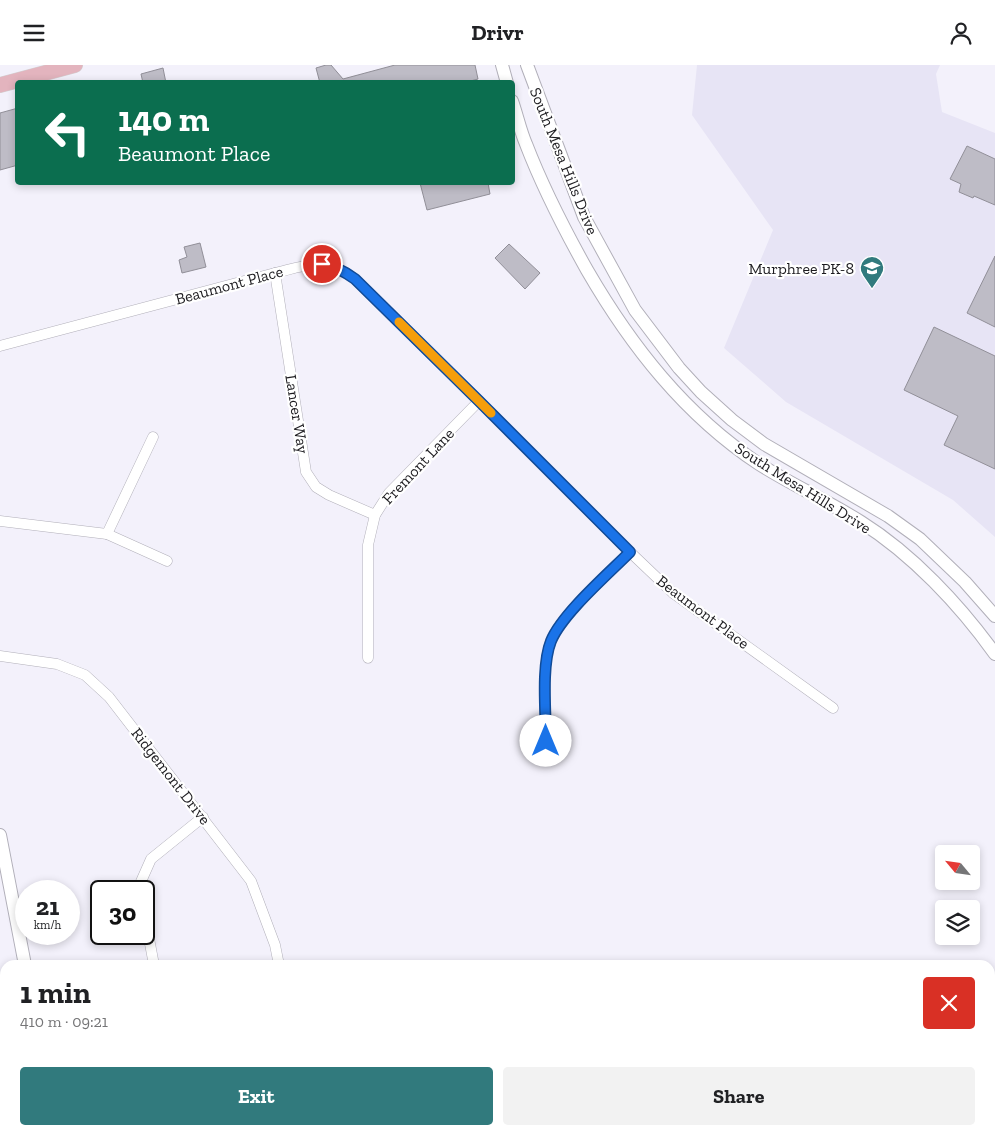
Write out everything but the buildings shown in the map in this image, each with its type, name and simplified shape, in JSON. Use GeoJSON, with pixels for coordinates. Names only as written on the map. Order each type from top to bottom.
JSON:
{"type":"FeatureCollection","features":[{"type":"Feature","properties":{"kind":"main road"},"geometry":{"type":"LineString","coordinates":[[19,80],[75,65]]}},
{"type":"Feature","properties":{"kind":"main road"},"geometry":{"type":"LineString","coordinates":[[0,85],[15,81]]}},
{"type":"Feature","properties":{"kind":"street","name":"South Mesa Hills Drive"},"geometry":{"type":"LineString","coordinates":[[502,65],[506,80]]}},
{"type":"Feature","properties":{"kind":"street","name":"South Mesa Hills Drive"},"geometry":{"type":"LineString","coordinates":[[527,65],[584,217],[635,310],[679,367],[732,421],[764,444],[888,516],[920,539],[959,576],[995,616]]}},
{"type":"Feature","properties":{"kind":"street","name":"South Mesa Hills Drive"},"geometry":{"type":"LineString","coordinates":[[515,111],[525,143],[563,227],[612,312],[660,377],[704,422],[759,464],[862,523],[918,566],[974,625],[995,654]]}},
{"type":"Feature","properties":{"kind":"street"},"geometry":{"type":"LineString","coordinates":[[563,227],[584,217]]}},
{"type":"Feature","properties":{"kind":"street","name":"Beaumont Place"},"geometry":{"type":"LineString","coordinates":[[0,346],[312,264],[334,266],[345,271],[673,593],[833,708]]}},
{"type":"Feature","properties":{"kind":"street","name":"Lancer Way"},"geometry":{"type":"LineString","coordinates":[[275,273],[306,472],[316,487],[329,495],[375,515]]}},
{"type":"Feature","properties":{"kind":"street","name":"Fremont Lane"},"geometry":{"type":"LineString","coordinates":[[368,658],[368,545],[375,515],[389,493],[479,401]]}},
{"type":"Feature","properties":{"kind":"street"},"geometry":{"type":"LineString","coordinates":[[107,534],[153,437]]}},
{"type":"Feature","properties":{"kind":"street"},"geometry":{"type":"LineString","coordinates":[[0,521],[107,534],[167,561]]}},
{"type":"Feature","properties":{"kind":"street"},"geometry":{"type":"LineString","coordinates":[[546,741],[546,668],[551,641],[570,613],[630,552]]}},
{"type":"Feature","properties":{"kind":"street","name":"Ridgemont Drive"},"geometry":{"type":"LineString","coordinates":[[0,656],[57,664],[85,675],[110,697],[251,881],[275,945],[277,960]]}},
{"type":"Feature","properties":{"kind":"street"},"geometry":{"type":"LineString","coordinates":[[141,880],[150,859],[203,817]]}},
{"type":"Feature","properties":{"kind":"street"},"geometry":{"type":"LineString","coordinates":[[0,835],[24,960]]}},
{"type":"Feature","properties":{"kind":"street"},"geometry":{"type":"LineString","coordinates":[[150,945],[153,960]]}},
{"type":"Feature","properties":{"kind":"shaded area","name":"Murphree PK-8"},"geometry":{"type":"Polygon","coordinates":[[[697,65],[940,65],[936,74],[942,112],[995,133],[995,537],[953,500],[786,402],[724,348],[773,230],[692,115],[697,65]]]}},
{"type":"Feature","properties":{"kind":"slow traffic"},"geometry":{"type":"LineString","coordinates":[[399,322],[491,413]]}},
{"type":"Feature","properties":{"kind":"place","name":"Murphree PK-8"},"geometry":{"type":"Point","coordinates":[872,289]}},
{"type":"Feature","properties":{"kind":"route"},"geometry":{"type":"LineString","coordinates":[[322,264],[334,266],[345,271],[355,279],[630,552],[570,613],[551,641],[546,668],[546,741]]}}]}
